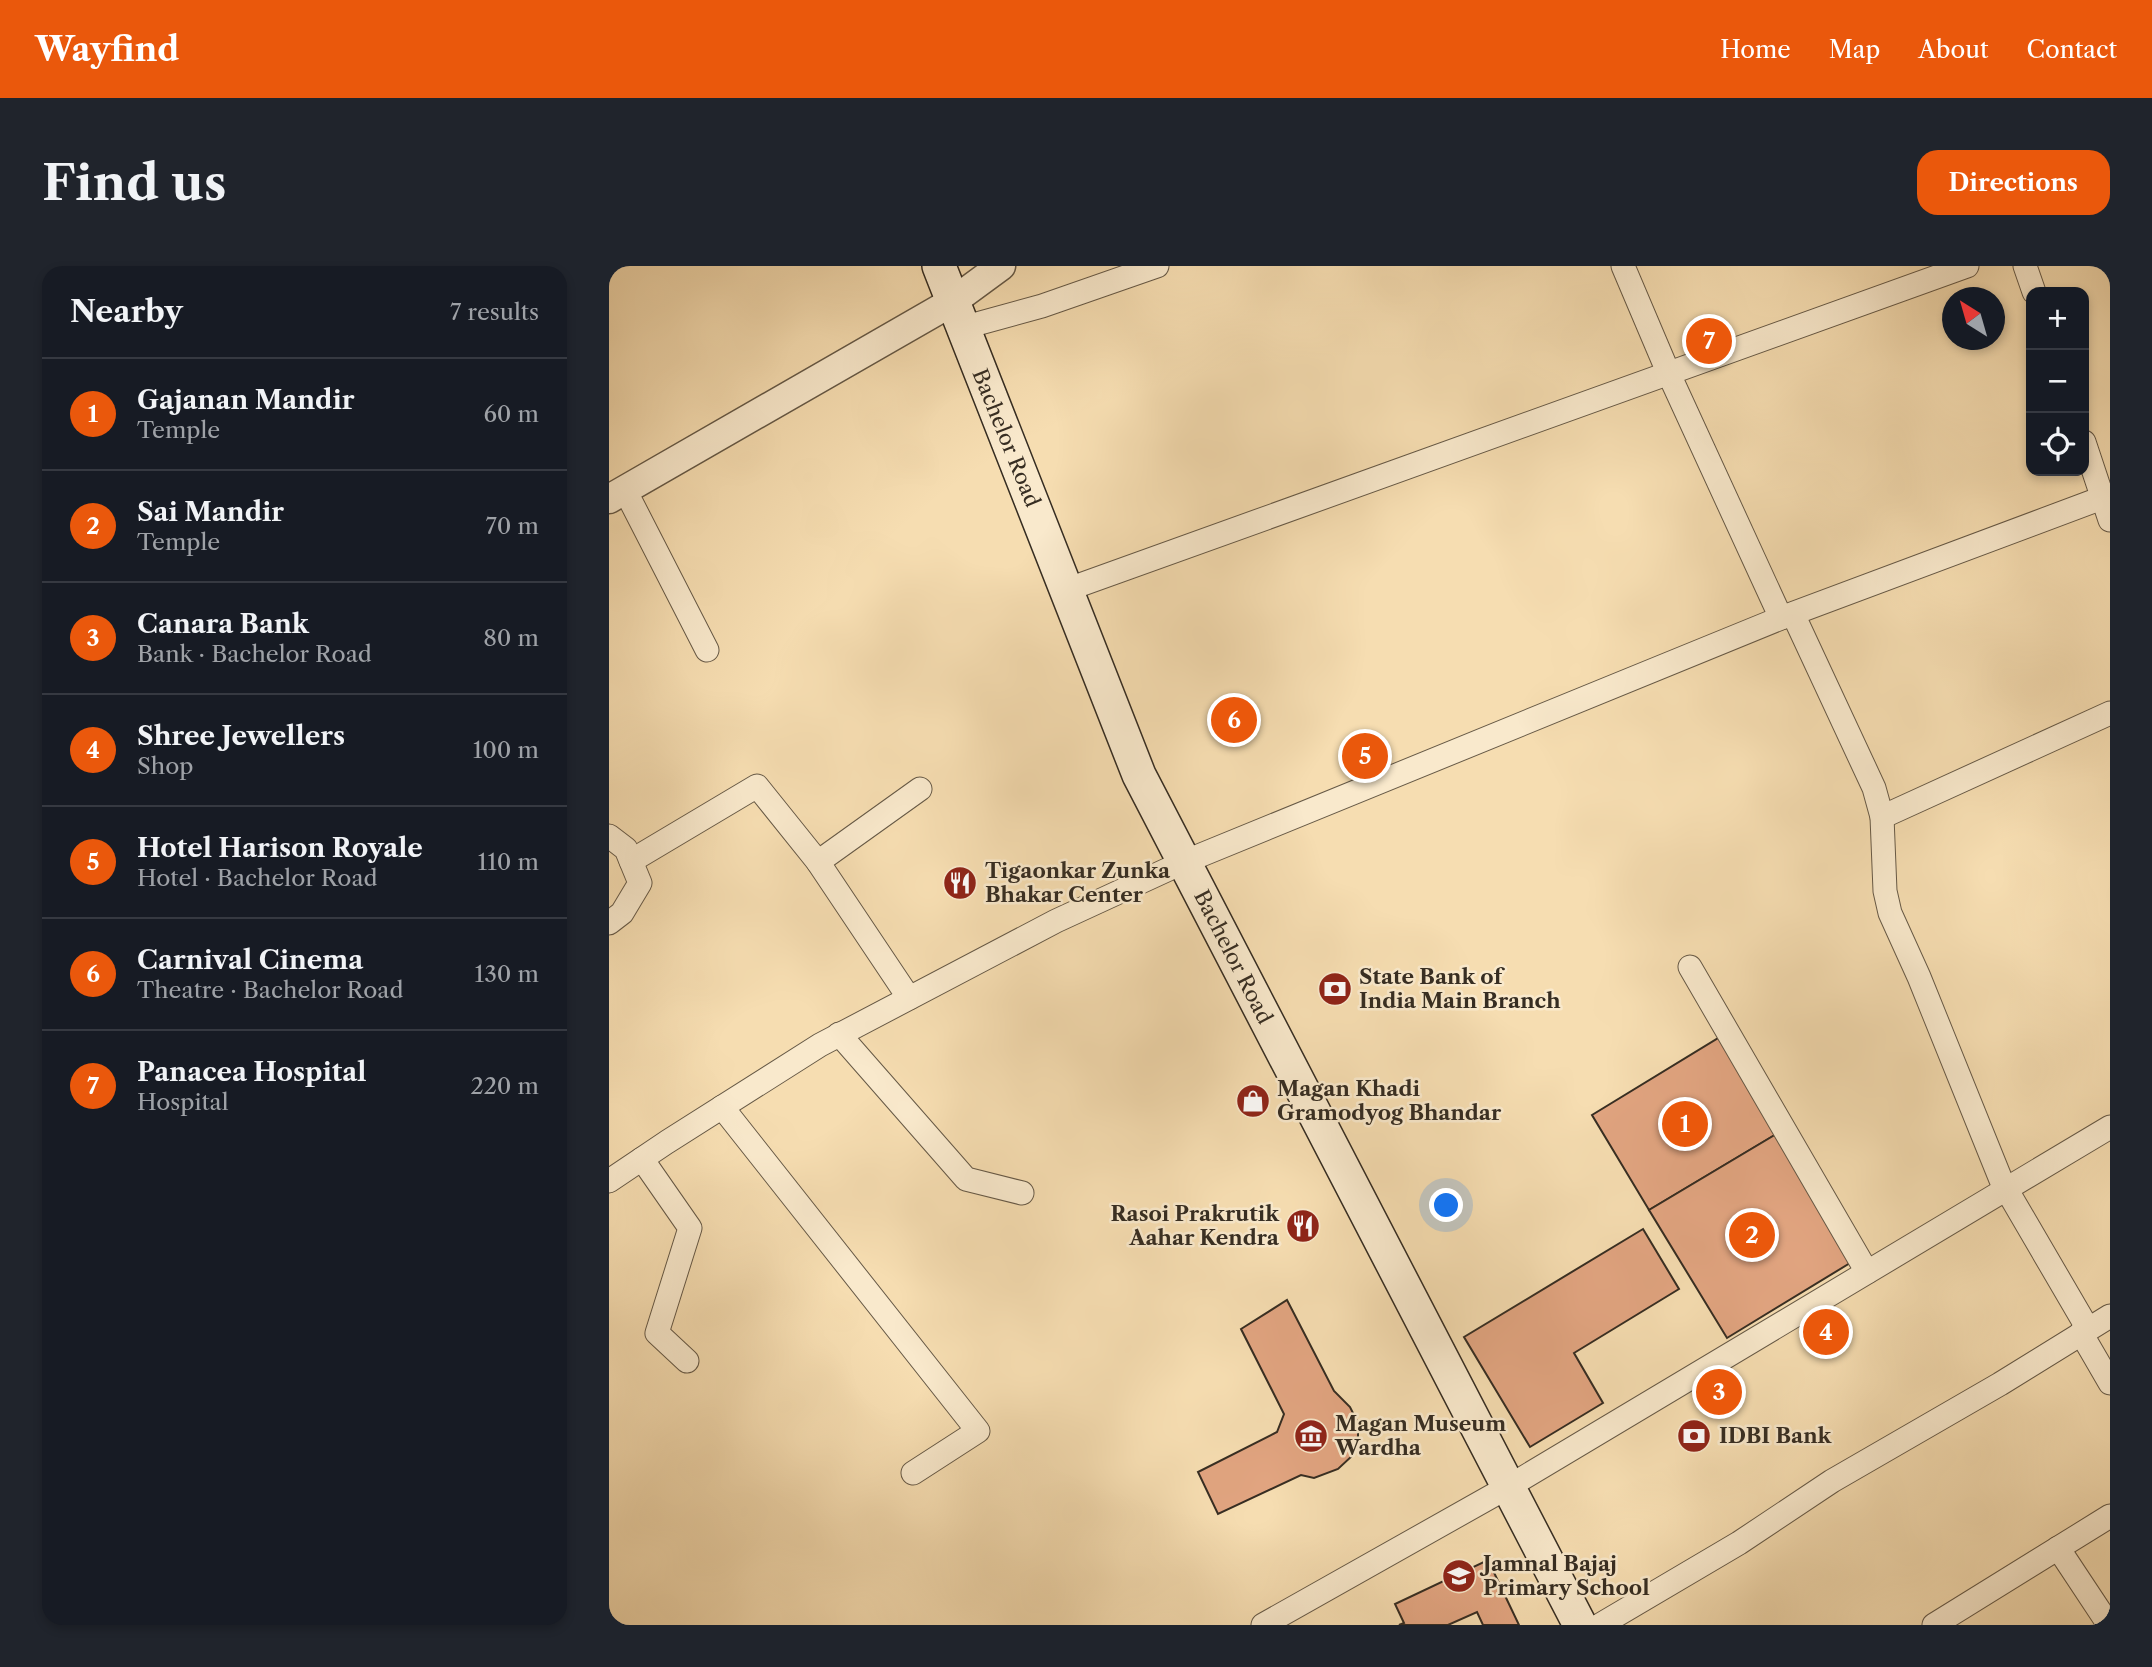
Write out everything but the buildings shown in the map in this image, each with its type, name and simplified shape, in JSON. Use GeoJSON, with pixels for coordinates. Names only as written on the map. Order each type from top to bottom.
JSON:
{"type":"FeatureCollection","features":[{"type":"Feature","properties":{"kind":"main road","name":"Bachelor Road"},"geometry":{"type":"LineString","coordinates":[[939,266],[1139,775],[1580,1625]]}},
{"type":"Feature","properties":{"kind":"street"},"geometry":{"type":"LineString","coordinates":[[707,650],[617,495],[957,315],[1001,266]]}},
{"type":"Feature","properties":{"kind":"street"},"geometry":{"type":"LineString","coordinates":[[957,315],[1042,306],[1157,266]]}},
{"type":"Feature","properties":{"kind":"street"},"geometry":{"type":"LineString","coordinates":[[1623,266],[1668,372],[1874,788],[1882,817],[1886,901],[2006,1189],[2110,1383]]}},
{"type":"Feature","properties":{"kind":"street"},"geometry":{"type":"LineString","coordinates":[[1066,590],[1967,266]]}},
{"type":"Feature","properties":{"kind":"street"},"geometry":{"type":"LineString","coordinates":[[2025,266],[2032,287]]}},
{"type":"Feature","properties":{"kind":"street"},"geometry":{"type":"LineString","coordinates":[[2089,454],[2106,497],[2110,520]]}},
{"type":"Feature","properties":{"kind":"street"},"geometry":{"type":"LineString","coordinates":[[609,1181],[839,1034],[1056,921],[1184,862],[1787,616],[2106,497]]}},
{"type":"Feature","properties":{"kind":"street"},"geometry":{"type":"LineString","coordinates":[[1882,817],[2110,713]]}},
{"type":"Feature","properties":{"kind":"street"},"geometry":{"type":"LineString","coordinates":[[631,861],[757,786],[818,862],[909,998]]}},
{"type":"Feature","properties":{"kind":"street"},"geometry":{"type":"LineString","coordinates":[[818,862],[920,789]]}},
{"type":"Feature","properties":{"kind":"street"},"geometry":{"type":"LineString","coordinates":[[609,836],[626,849],[640,883],[622,913],[609,923]]}},
{"type":"Feature","properties":{"kind":"street"},"geometry":{"type":"LineString","coordinates":[[1690,967],[1867,1272]]}},
{"type":"Feature","properties":{"kind":"street"},"geometry":{"type":"LineString","coordinates":[[839,1034],[966,1178],[1022,1193]]}},
{"type":"Feature","properties":{"kind":"street"},"geometry":{"type":"LineString","coordinates":[[722,1107],[978,1431],[913,1473]]}},
{"type":"Feature","properties":{"kind":"street"},"geometry":{"type":"LineString","coordinates":[[1262,1625],[1508,1487],[2110,1127]]}},
{"type":"Feature","properties":{"kind":"street"},"geometry":{"type":"LineString","coordinates":[[642,1159],[690,1228],[657,1333],[687,1362]]}},
{"type":"Feature","properties":{"kind":"street"},"geometry":{"type":"LineString","coordinates":[[1600,1625],[1739,1542],[1832,1480],[2000,1384],[2110,1316]]}},
{"type":"Feature","properties":{"kind":"street"},"geometry":{"type":"LineString","coordinates":[[1934,1625],[2110,1516]]}},
{"type":"Feature","properties":{"kind":"street"},"geometry":{"type":"LineString","coordinates":[[2058,1548],[2109,1625]]}},
{"type":"Feature","properties":{"kind":"place","name":"Panacea Hospital"},"geometry":{"type":"Point","coordinates":[1709,341]}},
{"type":"Feature","properties":{"kind":"place","name":"Carnival Cinema"},"geometry":{"type":"Point","coordinates":[1234,720]}},
{"type":"Feature","properties":{"kind":"place","name":"Hotel Harison Royale"},"geometry":{"type":"Point","coordinates":[1365,756]}},
{"type":"Feature","properties":{"kind":"place","name":"Tigaonkar Zunka Bhakar Center"},"geometry":{"type":"Point","coordinates":[960,883]}},
{"type":"Feature","properties":{"kind":"place","name":"State Bank of India Main Branch"},"geometry":{"type":"Point","coordinates":[1335,989]}},
{"type":"Feature","properties":{"kind":"place","name":"Magan Khadi Gramodyog Bhandar"},"geometry":{"type":"Point","coordinates":[1253,1101]}},
{"type":"Feature","properties":{"kind":"place","name":"Gajanan Mandir"},"geometry":{"type":"Point","coordinates":[1685,1124]}},
{"type":"Feature","properties":{"kind":"place","name":"Rasoi Prakrutik Aahar Kendra"},"geometry":{"type":"Point","coordinates":[1303,1226]}},
{"type":"Feature","properties":{"kind":"place","name":"Sai Mandir"},"geometry":{"type":"Point","coordinates":[1752,1235]}},
{"type":"Feature","properties":{"kind":"place","name":"Shree Jewellers"},"geometry":{"type":"Point","coordinates":[1826,1332]}},
{"type":"Feature","properties":{"kind":"place","name":"Canara Bank"},"geometry":{"type":"Point","coordinates":[1719,1392]}},
{"type":"Feature","properties":{"kind":"place","name":"Magan Museum Wardha"},"geometry":{"type":"Point","coordinates":[1311,1436]}},
{"type":"Feature","properties":{"kind":"place","name":"IDBI Bank"},"geometry":{"type":"Point","coordinates":[1694,1436]}},
{"type":"Feature","properties":{"kind":"place","name":"Jamnal Bajaj Primary School"},"geometry":{"type":"Point","coordinates":[1459,1576]}}]}
